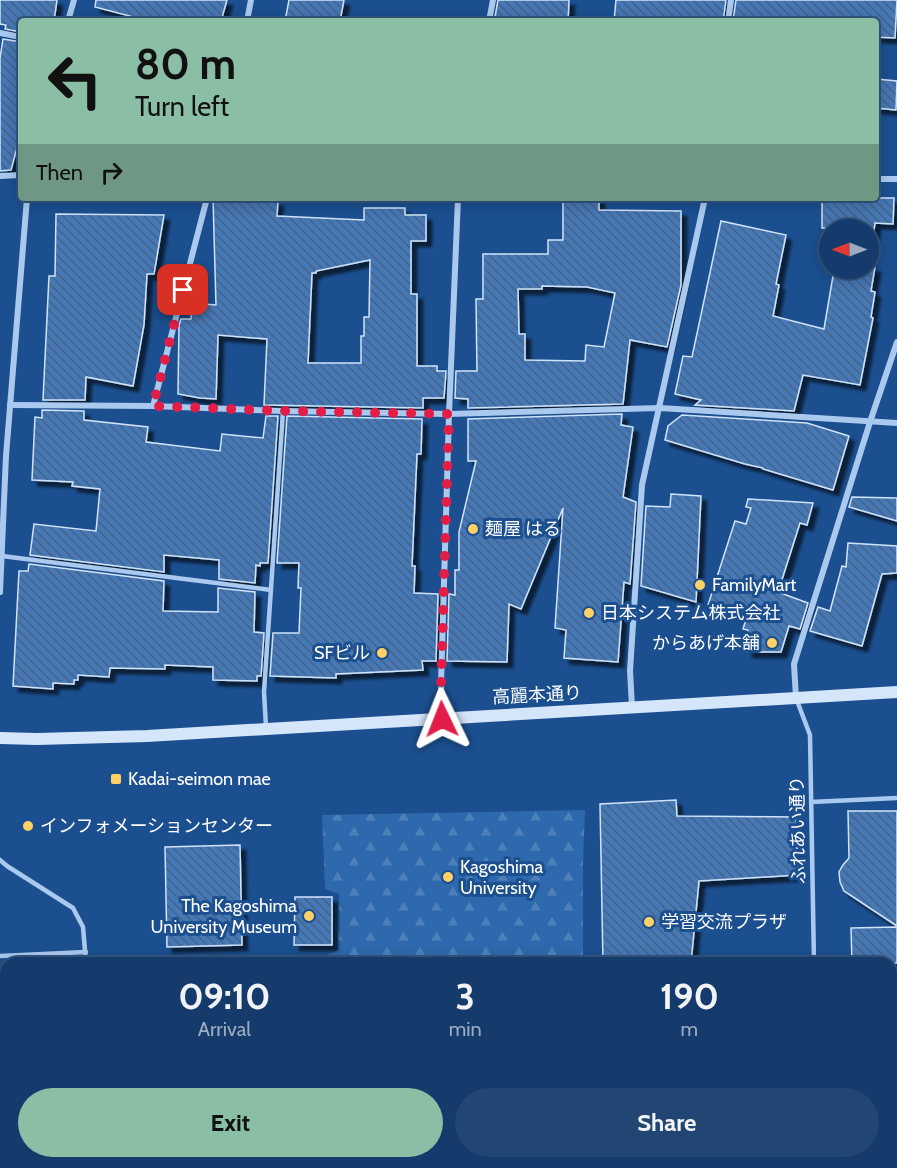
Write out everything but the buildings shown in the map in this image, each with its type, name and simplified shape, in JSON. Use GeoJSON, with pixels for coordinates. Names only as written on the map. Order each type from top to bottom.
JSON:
{"type":"FeatureCollection","features":[{"type":"Feature","properties":{"kind":"street"},"geometry":{"type":"LineString","coordinates":[[69,18],[74,0]]}},
{"type":"Feature","properties":{"kind":"street"},"geometry":{"type":"LineString","coordinates":[[248,18],[251,0]]}},
{"type":"Feature","properties":{"kind":"street"},"geometry":{"type":"LineString","coordinates":[[490,18],[493,0]]}},
{"type":"Feature","properties":{"kind":"street"},"geometry":{"type":"LineString","coordinates":[[728,18],[730,0]]}},
{"type":"Feature","properties":{"kind":"street"},"geometry":{"type":"LineString","coordinates":[[0,33],[18,36]]}},
{"type":"Feature","properties":{"kind":"street"},"geometry":{"type":"LineString","coordinates":[[0,176],[18,175]]}},
{"type":"Feature","properties":{"kind":"street"},"geometry":{"type":"LineString","coordinates":[[879,179],[897,179]]}},
{"type":"Feature","properties":{"kind":"street"},"geometry":{"type":"LineString","coordinates":[[0,592],[3,455],[10,405],[27,201]]}},
{"type":"Feature","properties":{"kind":"street"},"geometry":{"type":"LineString","coordinates":[[153,406],[206,201]]}},
{"type":"Feature","properties":{"kind":"street"},"geometry":{"type":"LineString","coordinates":[[442,719],[441,676],[449,414],[458,201]]}},
{"type":"Feature","properties":{"kind":"street"},"geometry":{"type":"LineString","coordinates":[[632,707],[630,671],[642,485],[704,201]]}},
{"type":"Feature","properties":{"kind":"street"},"geometry":{"type":"LineString","coordinates":[[796,698],[794,664],[897,342]]}},
{"type":"Feature","properties":{"kind":"street"},"geometry":{"type":"LineString","coordinates":[[10,405],[153,406],[449,414],[660,408],[897,423]]}},
{"type":"Feature","properties":{"kind":"street","name":"高麗本通り"},"geometry":{"type":"LineString","coordinates":[[0,738],[106,738],[897,692]]}},
{"type":"Feature","properties":{"kind":"lane"},"geometry":{"type":"LineString","coordinates":[[267,729],[264,692],[283,411]]}},
{"type":"Feature","properties":{"kind":"lane"},"geometry":{"type":"LineString","coordinates":[[2,556],[271,590]]}},
{"type":"Feature","properties":{"kind":"lane","name":"ふれあい通り"},"geometry":{"type":"LineString","coordinates":[[796,698],[810,735],[814,957]]}},
{"type":"Feature","properties":{"kind":"lane"},"geometry":{"type":"LineString","coordinates":[[811,802],[897,798]]}},
{"type":"Feature","properties":{"kind":"lane"},"geometry":{"type":"LineString","coordinates":[[0,860],[73,908],[83,927],[86,957]]}},
{"type":"Feature","properties":{"kind":"lane"},"geometry":{"type":"LineString","coordinates":[[0,956],[86,952]]}},
{"type":"Feature","properties":{"kind":"green space"},"geometry":{"type":"Polygon","coordinates":[[[585,810],[583,957],[322,957],[338,950],[339,894],[325,889],[322,815],[585,810]]]}},
{"type":"Feature","properties":{"kind":"place","name":"麺屋 はる"},"geometry":{"type":"Point","coordinates":[473,529]}},
{"type":"Feature","properties":{"kind":"place","name":"FamilyMart"},"geometry":{"type":"Point","coordinates":[700,585]}},
{"type":"Feature","properties":{"kind":"place","name":"日本システム株式会社"},"geometry":{"type":"Point","coordinates":[589,613]}},
{"type":"Feature","properties":{"kind":"place","name":"からあげ本舗"},"geometry":{"type":"Point","coordinates":[772,643]}},
{"type":"Feature","properties":{"kind":"place","name":"SFビル"},"geometry":{"type":"Point","coordinates":[382,653]}},
{"type":"Feature","properties":{"kind":"place","name":"Kadai-seimon mae"},"geometry":{"type":"Point","coordinates":[116,779]}},
{"type":"Feature","properties":{"kind":"place","name":"インフォメーションセンター"},"geometry":{"type":"Point","coordinates":[28,826]}},
{"type":"Feature","properties":{"kind":"place","name":"Kagoshima University"},"geometry":{"type":"Point","coordinates":[448,877]}},
{"type":"Feature","properties":{"kind":"place","name":"The Kagoshima University Museum"},"geometry":{"type":"Point","coordinates":[309,916]}},
{"type":"Feature","properties":{"kind":"place","name":"学習交流プラザ"},"geometry":{"type":"Point","coordinates":[649,922]}},
{"type":"Feature","properties":{"kind":"route"},"geometry":{"type":"LineString","coordinates":[[183,290],[153,406],[449,414],[441,684],[442,719]]}}]}
